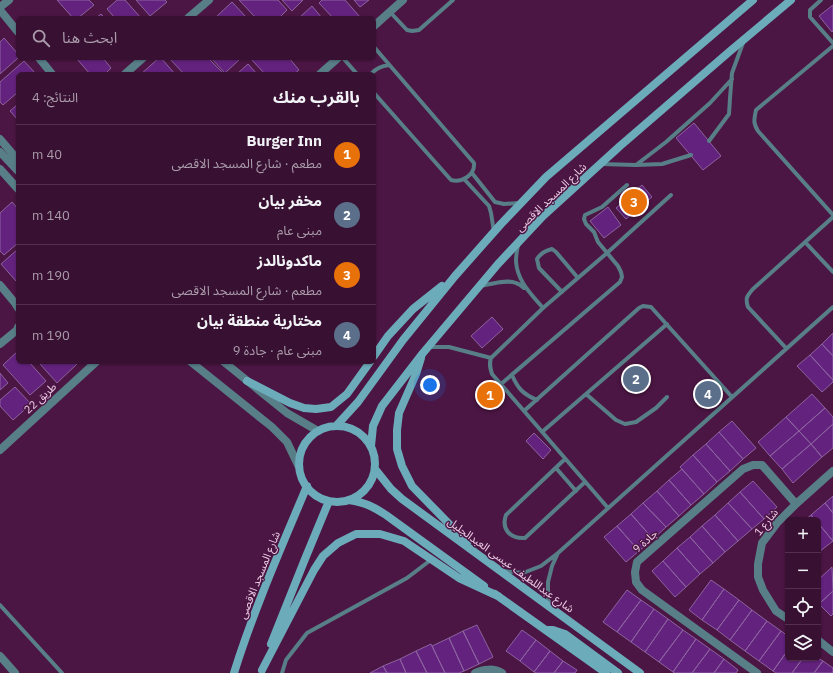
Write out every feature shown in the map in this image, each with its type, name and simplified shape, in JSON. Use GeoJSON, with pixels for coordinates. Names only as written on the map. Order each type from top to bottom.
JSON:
{"type":"FeatureCollection","features":[{"type":"Feature","properties":{"kind":"main road","name":"شارع المسجد الاقصى"},"geometry":{"type":"LineString","coordinates":[[337,426],[358,402],[403,340],[455,276],[546,177],[753,0]]}},
{"type":"Feature","properties":{"kind":"main road","name":"شارع المسجد الاقصى"},"geometry":{"type":"LineString","coordinates":[[371,446],[373,426],[382,406],[425,350],[498,264],[544,216],[600,164],[791,0]]}},
{"type":"Feature","properties":{"kind":"main road"},"geometry":{"type":"LineString","coordinates":[[376,353],[388,336],[413,309],[455,276]]}},
{"type":"Feature","properties":{"kind":"main road"},"geometry":{"type":"LineString","coordinates":[[425,350],[399,413],[397,449],[402,466],[412,486],[457,532],[475,553]]}},
{"type":"Feature","properties":{"kind":"main road"},"geometry":{"type":"LineString","coordinates":[[247,381],[290,403],[304,408],[316,409],[331,407],[347,394],[369,364]]}},
{"type":"Feature","properties":{"kind":"main road"},"geometry":{"type":"LineString","coordinates":[[337,426],[347,427],[357,431],[365,438],[371,446],[375,461],[375,469],[366,488],[361,493],[349,500],[339,502],[329,501],[313,493],[306,486],[301,477],[299,467],[303,446],[309,437],[327,427],[337,426]]}},
{"type":"Feature","properties":{"kind":"main road","name":"شارع عبداللطيف عيسى العبدالجليل"},"geometry":{"type":"LineString","coordinates":[[375,469],[391,489],[402,499],[557,612],[636,672]]}},
{"type":"Feature","properties":{"kind":"main road","name":"شارع المسجد الاقصى"},"geometry":{"type":"LineString","coordinates":[[234,673],[245,638],[306,486]]}},
{"type":"Feature","properties":{"kind":"main road"},"geometry":{"type":"LineString","coordinates":[[349,500],[370,505],[386,515],[606,673]]}},
{"type":"Feature","properties":{"kind":"main road"},"geometry":{"type":"LineString","coordinates":[[261,672],[274,634],[329,501]]}},
{"type":"Feature","properties":{"kind":"main road"},"geometry":{"type":"LineString","coordinates":[[261,672],[314,570],[323,556],[338,543],[356,534],[380,534],[404,542],[459,578],[498,596]]}},
{"type":"Feature","properties":{"kind":"main road"},"geometry":{"type":"LineString","coordinates":[[546,630],[559,631],[565,634],[618,673]]}},
{"type":"Feature","properties":{"kind":"street"},"geometry":{"type":"LineString","coordinates":[[8,0],[0,9],[16,29]]}},
{"type":"Feature","properties":{"kind":"street"},"geometry":{"type":"LineString","coordinates":[[190,16],[209,0]]}},
{"type":"Feature","properties":{"kind":"street"},"geometry":{"type":"LineString","coordinates":[[376,24],[403,0]]}},
{"type":"Feature","properties":{"kind":"street"},"geometry":{"type":"LineString","coordinates":[[41,60],[50,72]]}},
{"type":"Feature","properties":{"kind":"street"},"geometry":{"type":"LineString","coordinates":[[127,72],[141,60]]}},
{"type":"Feature","properties":{"kind":"street"},"geometry":{"type":"LineString","coordinates":[[322,72],[336,60]]}},
{"type":"Feature","properties":{"kind":"street"},"geometry":{"type":"LineString","coordinates":[[0,139],[16,158]]}},
{"type":"Feature","properties":{"kind":"street"},"geometry":{"type":"LineString","coordinates":[[0,152],[16,169]]}},
{"type":"Feature","properties":{"kind":"street"},"geometry":{"type":"LineString","coordinates":[[0,170],[16,187]]}},
{"type":"Feature","properties":{"kind":"street"},"geometry":{"type":"LineString","coordinates":[[0,285],[16,303]]}},
{"type":"Feature","properties":{"kind":"street"},"geometry":{"type":"LineString","coordinates":[[0,344],[16,331]]}},
{"type":"Feature","properties":{"kind":"street","name":"طريق 22"},"geometry":{"type":"LineString","coordinates":[[3,448],[94,364]]}},
{"type":"Feature","properties":{"kind":"street"},"geometry":{"type":"LineString","coordinates":[[193,364],[272,427],[287,442],[299,467]]}},
{"type":"Feature","properties":{"kind":"street"},"geometry":{"type":"LineString","coordinates":[[226,364],[287,413],[318,431]]}},
{"type":"Feature","properties":{"kind":"street"},"geometry":{"type":"LineString","coordinates":[[0,438],[3,448]]}},
{"type":"Feature","properties":{"kind":"street","name":"جادة 9"},"geometry":{"type":"LineString","coordinates":[[757,673],[642,590],[636,582],[635,572],[637,562],[743,469],[753,465],[762,465],[796,504]]}},
{"type":"Feature","properties":{"kind":"street","name":"شارع 1"},"geometry":{"type":"LineString","coordinates":[[785,617],[776,611],[763,590],[758,577],[758,564],[762,543],[796,504],[833,471]]}},
{"type":"Feature","properties":{"kind":"street"},"geometry":{"type":"LineString","coordinates":[[821,642],[833,652]]}},
{"type":"Feature","properties":{"kind":"street"},"geometry":{"type":"LineString","coordinates":[[0,656],[15,673]]}},
{"type":"Feature","properties":{"kind":"street"},"geometry":{"type":"LineString","coordinates":[[475,673],[481,670],[496,670],[502,673]]}},
{"type":"Feature","properties":{"kind":"lane"},"geometry":{"type":"LineString","coordinates":[[390,12],[407,30],[418,30],[453,0]]}},
{"type":"Feature","properties":{"kind":"lane"},"geometry":{"type":"LineString","coordinates":[[821,0],[810,10],[809,13],[833,43]]}},
{"type":"Feature","properties":{"kind":"lane"},"geometry":{"type":"LineString","coordinates":[[709,141],[729,114],[734,67],[745,39]]}},
{"type":"Feature","properties":{"kind":"lane"},"geometry":{"type":"LineString","coordinates":[[786,348],[748,307],[747,296],[752,289],[833,216],[758,131],[754,125],[754,119],[756,110],[833,46]]}},
{"type":"Feature","properties":{"kind":"lane"},"geometry":{"type":"LineString","coordinates":[[376,49],[474,163],[472,173],[464,179],[456,181],[451,180],[376,96]]}},
{"type":"Feature","properties":{"kind":"lane"},"geometry":{"type":"LineString","coordinates":[[345,60],[355,72]]}},
{"type":"Feature","properties":{"kind":"lane"},"geometry":{"type":"LineString","coordinates":[[372,72],[381,66],[389,65]]}},
{"type":"Feature","properties":{"kind":"lane"},"geometry":{"type":"LineString","coordinates":[[636,165],[666,142],[710,103],[732,79]]}},
{"type":"Feature","properties":{"kind":"lane"},"geometry":{"type":"LineString","coordinates":[[600,164],[662,164],[691,156]]}},
{"type":"Feature","properties":{"kind":"lane"},"geometry":{"type":"LineString","coordinates":[[472,173],[495,202],[504,204],[522,203]]}},
{"type":"Feature","properties":{"kind":"lane"},"geometry":{"type":"LineString","coordinates":[[464,179],[489,206],[494,233]]}},
{"type":"Feature","properties":{"kind":"lane"},"geometry":{"type":"LineString","coordinates":[[501,384],[620,282],[622,277],[618,266],[598,242],[594,232],[584,222],[584,217],[602,207],[627,185]]}},
{"type":"Feature","properties":{"kind":"lane"},"geometry":{"type":"LineString","coordinates":[[608,508],[492,374],[489,363],[491,358],[543,308],[608,253],[671,195]]}},
{"type":"Feature","properties":{"kind":"lane"},"geometry":{"type":"LineString","coordinates":[[519,242],[516,261],[520,279],[526,289],[543,308]]}},
{"type":"Feature","properties":{"kind":"lane"},"geometry":{"type":"LineString","coordinates":[[805,242],[833,272]]}},
{"type":"Feature","properties":{"kind":"lane"},"geometry":{"type":"LineString","coordinates":[[562,292],[539,268],[537,259],[545,250],[552,249],[556,252],[578,278]]}},
{"type":"Feature","properties":{"kind":"lane"},"geometry":{"type":"LineString","coordinates":[[480,286],[498,282],[516,282],[526,289]]}},
{"type":"Feature","properties":{"kind":"lane"},"geometry":{"type":"LineString","coordinates":[[524,411],[643,306],[651,307],[732,397]]}},
{"type":"Feature","properties":{"kind":"lane"},"geometry":{"type":"LineString","coordinates":[[501,571],[523,573],[541,566],[558,553],[833,307]]}},
{"type":"Feature","properties":{"kind":"lane"},"geometry":{"type":"LineString","coordinates":[[542,432],[667,324]]}},
{"type":"Feature","properties":{"kind":"lane"},"geometry":{"type":"LineString","coordinates":[[425,350],[435,347],[449,347],[491,358]]}},
{"type":"Feature","properties":{"kind":"lane"},"geometry":{"type":"LineString","coordinates":[[512,375],[516,384],[521,390],[527,396],[537,400]]}},
{"type":"Feature","properties":{"kind":"lane"},"geometry":{"type":"LineString","coordinates":[[586,394],[616,420],[625,424],[636,422],[667,398]]}},
{"type":"Feature","properties":{"kind":"lane"},"geometry":{"type":"LineString","coordinates":[[565,459],[506,514],[504,524],[508,532],[515,538],[525,538],[585,482]]}},
{"type":"Feature","properties":{"kind":"lane"},"geometry":{"type":"LineString","coordinates":[[556,468],[576,491]]}},
{"type":"Feature","properties":{"kind":"lane"},"geometry":{"type":"LineString","coordinates":[[557,612],[548,600],[548,582],[552,566],[558,553]]}},
{"type":"Feature","properties":{"kind":"lane"},"geometry":{"type":"LineString","coordinates":[[282,673],[286,660],[307,633],[407,578],[432,559]]}},
{"type":"Feature","properties":{"kind":"lane"},"geometry":{"type":"LineString","coordinates":[[0,605],[62,673]]}},
{"type":"Feature","properties":{"kind":"building"},"geometry":{"type":"Polygon","coordinates":[[[57,0],[89,0],[94,5],[80,16],[71,16],[57,0]]]}},
{"type":"Feature","properties":{"kind":"building"},"geometry":{"type":"Polygon","coordinates":[[[117,0],[125,0],[139,16],[113,16],[107,9],[117,0]]]}},
{"type":"Feature","properties":{"kind":"building"},"geometry":{"type":"Polygon","coordinates":[[[136,0],[165,0],[167,2],[150,16],[136,0]]]}},
{"type":"Feature","properties":{"kind":"building"},"geometry":{"type":"Polygon","coordinates":[[[239,0],[278,0],[287,10],[281,16],[254,16],[239,0]]]}},
{"type":"Feature","properties":{"kind":"building"},"geometry":{"type":"Polygon","coordinates":[[[282,0],[303,0],[292,11],[282,0]]]}},
{"type":"Feature","properties":{"kind":"building"},"geometry":{"type":"Polygon","coordinates":[[[322,0],[345,0],[359,16],[331,16],[319,3],[322,0]]]}},
{"type":"Feature","properties":{"kind":"building"},"geometry":{"type":"Polygon","coordinates":[[[354,0],[369,0],[360,7],[354,0]]]}},
{"type":"Feature","properties":{"kind":"building"},"geometry":{"type":"Polygon","coordinates":[[[232,2],[245,16],[217,16],[232,2]]]}},
{"type":"Feature","properties":{"kind":"building"},"geometry":{"type":"Polygon","coordinates":[[[833,5],[833,31],[832,32],[819,16],[833,5]]]}},
{"type":"Feature","properties":{"kind":"building"},"geometry":{"type":"Polygon","coordinates":[[[312,6],[320,16],[301,16],[312,6]]]}},
{"type":"Feature","properties":{"kind":"building"},"geometry":{"type":"Polygon","coordinates":[[[4,38],[16,52],[16,60],[0,74],[0,42],[4,38]]]}},
{"type":"Feature","properties":{"kind":"building"},"geometry":{"type":"Polygon","coordinates":[[[78,60],[105,60],[111,68],[107,72],[88,72],[78,60]]]}},
{"type":"Feature","properties":{"kind":"building"},"geometry":{"type":"Polygon","coordinates":[[[157,60],[163,60],[173,72],[143,72],[157,60]]]}},
{"type":"Feature","properties":{"kind":"building"},"geometry":{"type":"Polygon","coordinates":[[[171,60],[210,60],[222,72],[182,72],[171,60]]]}},
{"type":"Feature","properties":{"kind":"building"},"geometry":{"type":"Polygon","coordinates":[[[213,60],[239,60],[226,72],[224,72],[213,60]]]}},
{"type":"Feature","properties":{"kind":"building"},"geometry":{"type":"Polygon","coordinates":[[[252,60],[291,60],[299,70],[296,72],[263,72],[252,60]]]}},
{"type":"Feature","properties":{"kind":"building"},"geometry":{"type":"Polygon","coordinates":[[[24,61],[34,72],[16,72],[16,94],[3,105],[0,102],[0,82],[24,61]]]}},
{"type":"Feature","properties":{"kind":"building"},"geometry":{"type":"Polygon","coordinates":[[[248,64],[255,72],[239,72],[248,64]]]}},
{"type":"Feature","properties":{"kind":"building"},"geometry":{"type":"Polygon","coordinates":[[[16,106],[16,118],[10,111],[16,106]]]}},
{"type":"Feature","properties":{"kind":"building"},"geometry":{"type":"Polygon","coordinates":[[[694,123],[721,156],[703,170],[676,138],[694,123]]]}},
{"type":"Feature","properties":{"kind":"building"},"geometry":{"type":"Polygon","coordinates":[[[642,185],[652,197],[626,219],[616,208],[642,185]]]}},
{"type":"Feature","properties":{"kind":"building"},"geometry":{"type":"Polygon","coordinates":[[[12,202],[16,207],[16,245],[4,255],[0,251],[0,213],[12,202]]]}},
{"type":"Feature","properties":{"kind":"building"},"geometry":{"type":"Polygon","coordinates":[[[608,207],[621,225],[604,238],[590,221],[608,207]]]}},
{"type":"Feature","properties":{"kind":"building"},"geometry":{"type":"Polygon","coordinates":[[[16,251],[16,281],[1,264],[16,251]]]}},
{"type":"Feature","properties":{"kind":"building"},"geometry":{"type":"Polygon","coordinates":[[[492,317],[503,329],[482,348],[471,336],[492,317]]]}},
{"type":"Feature","properties":{"kind":"building"},"geometry":{"type":"Polygon","coordinates":[[[833,333],[833,356],[822,344],[833,333]]]}},
{"type":"Feature","properties":{"kind":"building"},"geometry":{"type":"Polygon","coordinates":[[[822,344],[833,356],[833,380],[810,355],[822,344]]]}},
{"type":"Feature","properties":{"kind":"building"},"geometry":{"type":"Polygon","coordinates":[[[16,353],[16,364],[31,364],[46,381],[30,395],[3,365],[16,353]]]}},
{"type":"Feature","properties":{"kind":"building"},"geometry":{"type":"Polygon","coordinates":[[[810,355],[833,380],[833,382],[822,392],[797,366],[810,355]]]}},
{"type":"Feature","properties":{"kind":"building"},"geometry":{"type":"Polygon","coordinates":[[[40,364],[77,364],[57,383],[40,364]]]}},
{"type":"Feature","properties":{"kind":"building"},"geometry":{"type":"Polygon","coordinates":[[[0,373],[8,383],[0,390],[0,373]]]}},
{"type":"Feature","properties":{"kind":"building"},"geometry":{"type":"Polygon","coordinates":[[[488,384],[500,397],[492,405],[479,392],[488,384]]]}},
{"type":"Feature","properties":{"kind":"building"},"geometry":{"type":"Polygon","coordinates":[[[15,387],[31,404],[13,420],[0,406],[0,400],[15,387]]]}},
{"type":"Feature","properties":{"kind":"building"},"geometry":{"type":"Polygon","coordinates":[[[812,394],[825,408],[799,431],[786,417],[812,394]]]}},
{"type":"Feature","properties":{"kind":"building"},"geometry":{"type":"Polygon","coordinates":[[[825,408],[833,417],[833,424],[811,444],[799,431],[825,408]]]}},
{"type":"Feature","properties":{"kind":"building"},"geometry":{"type":"Polygon","coordinates":[[[786,417],[799,431],[770,456],[758,442],[786,417]]]}},
{"type":"Feature","properties":{"kind":"building"},"geometry":{"type":"Polygon","coordinates":[[[732,421],[756,448],[743,459],[719,432],[732,421]]]}},
{"type":"Feature","properties":{"kind":"building"},"geometry":{"type":"Polygon","coordinates":[[[833,424],[833,448],[822,457],[811,444],[833,424]]]}},
{"type":"Feature","properties":{"kind":"building"},"geometry":{"type":"Polygon","coordinates":[[[799,431],[811,444],[782,469],[770,456],[799,431]]]}},
{"type":"Feature","properties":{"kind":"building"},"geometry":{"type":"Polygon","coordinates":[[[719,432],[743,459],[730,471],[706,444],[719,432]]]}},
{"type":"Feature","properties":{"kind":"building"},"geometry":{"type":"Polygon","coordinates":[[[534,433],[551,450],[543,459],[526,441],[534,433]]]}},
{"type":"Feature","properties":{"kind":"building"},"geometry":{"type":"Polygon","coordinates":[[[706,444],[730,471],[717,482],[693,455],[706,444]]]}},
{"type":"Feature","properties":{"kind":"building"},"geometry":{"type":"Polygon","coordinates":[[[811,444],[822,457],[793,483],[782,469],[811,444]]]}},
{"type":"Feature","properties":{"kind":"building"},"geometry":{"type":"Polygon","coordinates":[[[693,455],[717,482],[704,494],[680,467],[693,455]]]}},
{"type":"Feature","properties":{"kind":"building"},"geometry":{"type":"Polygon","coordinates":[[[682,469],[704,494],[691,505],[669,480],[682,469]]]}},
{"type":"Feature","properties":{"kind":"building"},"geometry":{"type":"Polygon","coordinates":[[[669,480],[691,505],[679,516],[657,491],[669,480]]]}},
{"type":"Feature","properties":{"kind":"building"},"geometry":{"type":"Polygon","coordinates":[[[753,481],[777,507],[764,519],[740,492],[753,481]]]}},
{"type":"Feature","properties":{"kind":"building"},"geometry":{"type":"Polygon","coordinates":[[[657,491],[679,516],[666,527],[643,503],[657,491]]]}},
{"type":"Feature","properties":{"kind":"building"},"geometry":{"type":"Polygon","coordinates":[[[740,492],[764,519],[752,529],[728,503],[740,492]]]}},
{"type":"Feature","properties":{"kind":"building"},"geometry":{"type":"Polygon","coordinates":[[[833,496],[833,513],[825,503],[833,496]]]}},
{"type":"Feature","properties":{"kind":"building"},"geometry":{"type":"Polygon","coordinates":[[[643,503],[666,527],[653,539],[631,514],[643,503]]]}},
{"type":"Feature","properties":{"kind":"building"},"geometry":{"type":"Polygon","coordinates":[[[728,503],[752,529],[738,541],[715,515],[728,503]]]}},
{"type":"Feature","properties":{"kind":"building"},"geometry":{"type":"Polygon","coordinates":[[[825,503],[833,513],[833,541],[821,527],[821,517],[813,517],[811,515],[825,503]]]}},
{"type":"Feature","properties":{"kind":"building"},"geometry":{"type":"Polygon","coordinates":[[[631,514],[653,539],[639,551],[617,526],[631,514]]]}},
{"type":"Feature","properties":{"kind":"building"},"geometry":{"type":"Polygon","coordinates":[[[715,515],[738,541],[725,552],[702,526],[715,515]]]}},
{"type":"Feature","properties":{"kind":"building"},"geometry":{"type":"Polygon","coordinates":[[[617,526],[639,551],[626,562],[604,537],[617,526]]]}},
{"type":"Feature","properties":{"kind":"building"},"geometry":{"type":"Polygon","coordinates":[[[702,526],[725,552],[713,563],[690,537],[702,526]]]}},
{"type":"Feature","properties":{"kind":"building"},"geometry":{"type":"Polygon","coordinates":[[[821,527],[833,541],[821,550],[821,527]]]}},
{"type":"Feature","properties":{"kind":"building"},"geometry":{"type":"Polygon","coordinates":[[[690,537],[713,563],[700,574],[677,548],[690,537]]]}},
{"type":"Feature","properties":{"kind":"building"},"geometry":{"type":"Polygon","coordinates":[[[677,548],[700,574],[686,587],[663,561],[677,548]]]}},
{"type":"Feature","properties":{"kind":"building"},"geometry":{"type":"Polygon","coordinates":[[[663,561],[686,587],[675,597],[652,571],[663,561]]]}},
{"type":"Feature","properties":{"kind":"building"},"geometry":{"type":"Polygon","coordinates":[[[832,567],[833,591],[821,602],[821,589],[821,577],[832,567]]]}},
{"type":"Feature","properties":{"kind":"building"},"geometry":{"type":"Polygon","coordinates":[[[711,580],[724,589],[702,620],[689,610],[711,580]]]}},
{"type":"Feature","properties":{"kind":"building"},"geometry":{"type":"Polygon","coordinates":[[[724,589],[739,600],[717,630],[702,620],[724,589]]]}},
{"type":"Feature","properties":{"kind":"building"},"geometry":{"type":"Polygon","coordinates":[[[627,590],[641,600],[617,632],[603,622],[627,590]]]}},
{"type":"Feature","properties":{"kind":"building"},"geometry":{"type":"Polygon","coordinates":[[[833,591],[833,614],[831,616],[821,606],[821,602],[833,591]]]}},
{"type":"Feature","properties":{"kind":"building"},"geometry":{"type":"Polygon","coordinates":[[[641,600],[654,609],[631,642],[617,632],[641,600]]]}},
{"type":"Feature","properties":{"kind":"building"},"geometry":{"type":"Polygon","coordinates":[[[739,600],[752,610],[730,640],[717,630],[739,600]]]}},
{"type":"Feature","properties":{"kind":"building"},"geometry":{"type":"Polygon","coordinates":[[[654,609],[668,619],[645,652],[631,642],[654,609]]]}},
{"type":"Feature","properties":{"kind":"building"},"geometry":{"type":"Polygon","coordinates":[[[752,610],[767,621],[745,651],[730,640],[752,610]]]}},
{"type":"Feature","properties":{"kind":"building"},"geometry":{"type":"Polygon","coordinates":[[[668,619],[683,630],[659,662],[645,652],[668,619]]]}},
{"type":"Feature","properties":{"kind":"building"},"geometry":{"type":"Polygon","coordinates":[[[767,621],[781,631],[759,661],[745,651],[767,621]]]}},
{"type":"Feature","properties":{"kind":"building"},"geometry":{"type":"Polygon","coordinates":[[[477,625],[493,657],[479,664],[463,631],[477,625]]]}},
{"type":"Feature","properties":{"kind":"building"},"geometry":{"type":"Polygon","coordinates":[[[522,630],[536,640],[520,661],[506,651],[522,630]]]}},
{"type":"Feature","properties":{"kind":"building"},"geometry":{"type":"Polygon","coordinates":[[[683,630],[696,639],[673,672],[659,662],[683,630]]]}},
{"type":"Feature","properties":{"kind":"building"},"geometry":{"type":"Polygon","coordinates":[[[463,631],[479,664],[464,671],[449,638],[463,631]]]}},
{"type":"Feature","properties":{"kind":"building"},"geometry":{"type":"Polygon","coordinates":[[[781,631],[785,634],[785,654],[773,671],[759,661],[781,631]]]}},
{"type":"Feature","properties":{"kind":"building"},"geometry":{"type":"Polygon","coordinates":[[[449,638],[464,671],[459,673],[445,673],[432,646],[449,638]]]}},
{"type":"Feature","properties":{"kind":"building"},"geometry":{"type":"Polygon","coordinates":[[[696,639],[710,649],[692,673],[674,673],[673,672],[696,639]]]}},
{"type":"Feature","properties":{"kind":"building"},"geometry":{"type":"Polygon","coordinates":[[[536,640],[550,651],[534,672],[520,661],[536,640]]]}},
{"type":"Feature","properties":{"kind":"building"},"geometry":{"type":"Polygon","coordinates":[[[431,644],[445,673],[427,673],[416,651],[431,644]]]}},
{"type":"Feature","properties":{"kind":"building"},"geometry":{"type":"Polygon","coordinates":[[[710,649],[724,659],[714,673],[692,673],[710,649]]]}},
{"type":"Feature","properties":{"kind":"building"},"geometry":{"type":"Polygon","coordinates":[[[416,651],[427,673],[406,673],[400,659],[416,651]]]}},
{"type":"Feature","properties":{"kind":"building"},"geometry":{"type":"Polygon","coordinates":[[[550,651],[563,661],[554,673],[534,672],[550,651]]]}},
{"type":"Feature","properties":{"kind":"building"},"geometry":{"type":"Polygon","coordinates":[[[785,654],[785,661],[801,661],[792,673],[776,673],[773,671],[785,654]]]}},
{"type":"Feature","properties":{"kind":"building"},"geometry":{"type":"Polygon","coordinates":[[[400,659],[406,673],[387,673],[383,666],[400,659]]]}},
{"type":"Feature","properties":{"kind":"building"},"geometry":{"type":"Polygon","coordinates":[[[724,659],[738,670],[736,673],[714,673],[724,659]]]}},
{"type":"Feature","properties":{"kind":"building"},"geometry":{"type":"Polygon","coordinates":[[[821,660],[823,661],[814,673],[792,673],[801,661],[821,660]]]}},
{"type":"Feature","properties":{"kind":"building"},"geometry":{"type":"Polygon","coordinates":[[[563,661],[577,670],[575,673],[554,673],[563,661]]]}},
{"type":"Feature","properties":{"kind":"building"},"geometry":{"type":"Polygon","coordinates":[[[823,661],[833,668],[833,673],[814,673],[823,661]]]}},
{"type":"Feature","properties":{"kind":"building"},"geometry":{"type":"Polygon","coordinates":[[[383,666],[387,673],[370,673],[383,666]]]}},
{"type":"Feature","properties":{"kind":"place","name":"ماكدونالدز"},"geometry":{"type":"Point","coordinates":[634,202]}},
{"type":"Feature","properties":{"kind":"place","name":"مخفر بيان"},"geometry":{"type":"Point","coordinates":[636,379]}},
{"type":"Feature","properties":{"kind":"place","name":"مختارية منطقة بيان"},"geometry":{"type":"Point","coordinates":[708,394]}},
{"type":"Feature","properties":{"kind":"place","name":"Burger Inn"},"geometry":{"type":"Point","coordinates":[490,395]}}]}
